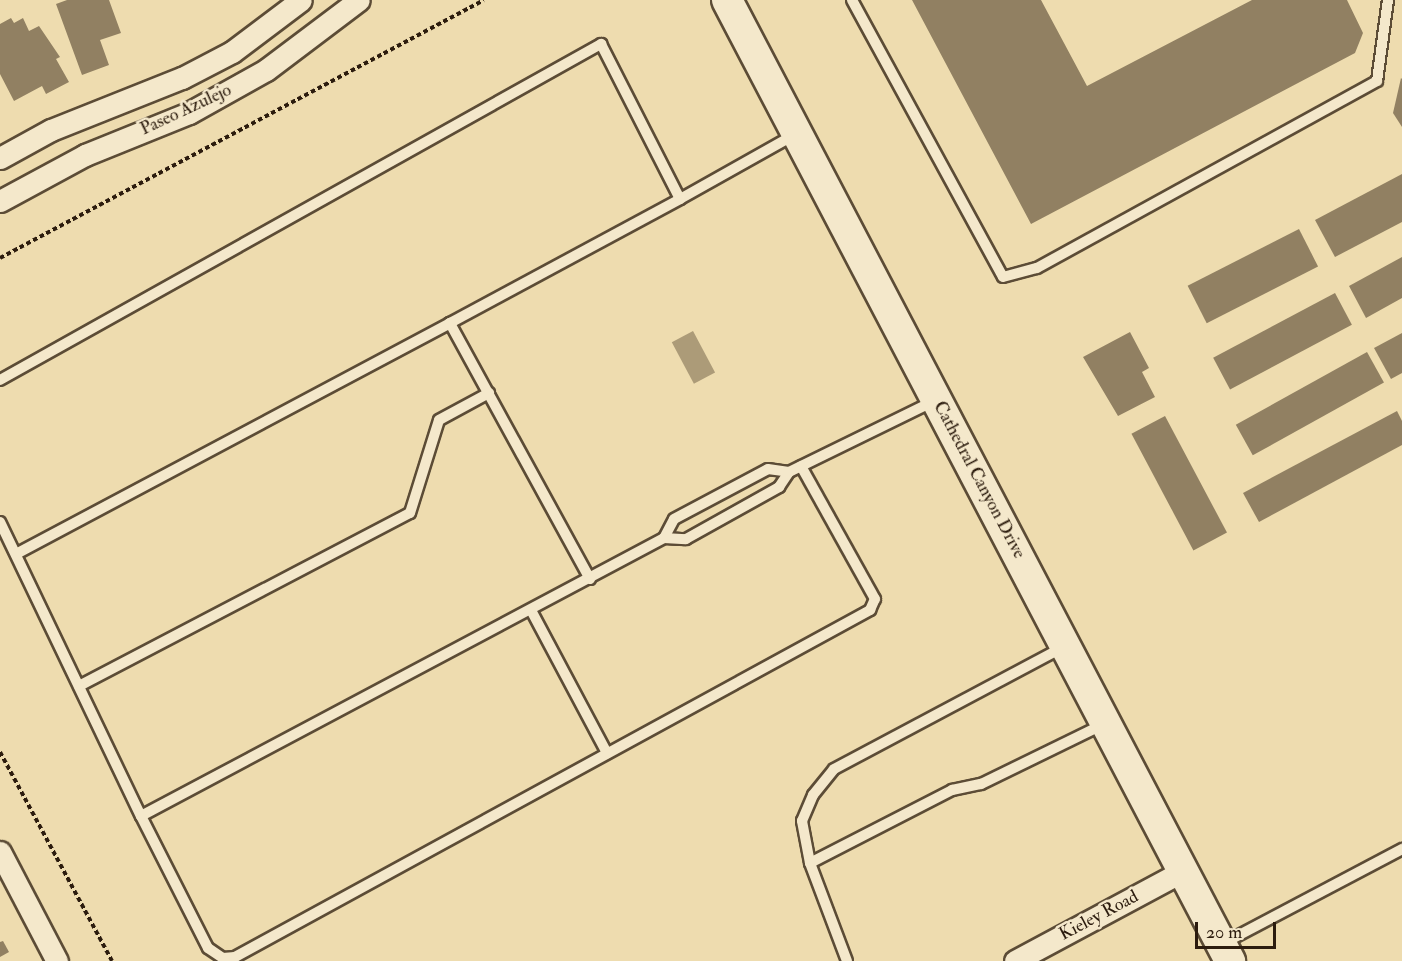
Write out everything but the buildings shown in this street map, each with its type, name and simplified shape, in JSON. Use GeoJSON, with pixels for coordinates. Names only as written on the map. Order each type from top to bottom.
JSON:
{"type":"FeatureCollection","features":[{"type":"Feature","properties":{"kind":"street","name":"Paseo Azulejo"},"geometry":{"type":"LineString","coordinates":[[0,158],[51,130],[183,78],[232,52],[301,0]]}},
{"type":"Feature","properties":{"kind":"street","name":"Paseo Azulejo"},"geometry":{"type":"LineString","coordinates":[[0,201],[85,155],[189,113],[266,70],[359,0]]}},
{"type":"Feature","properties":{"kind":"street","name":"Cathedral Canyon Drive"},"geometry":{"type":"LineString","coordinates":[[727,0],[1226,953]]}},
{"type":"Feature","properties":{"kind":"street"},"geometry":{"type":"LineString","coordinates":[[0,852],[57,961]]}},
{"type":"Feature","properties":{"kind":"street","name":"Kieley Road"},"geometry":{"type":"LineString","coordinates":[[1015,961],[1183,871]]}},
{"type":"Feature","properties":{"kind":"lane"},"geometry":{"type":"LineString","coordinates":[[852,0],[1003,277],[1037,268],[1377,81],[1388,0]]}},
{"type":"Feature","properties":{"kind":"lane"},"geometry":{"type":"LineString","coordinates":[[0,380],[601,44],[680,199]]}},
{"type":"Feature","properties":{"kind":"lane"},"geometry":{"type":"LineString","coordinates":[[16,554],[450,323],[796,134]]}},
{"type":"Feature","properties":{"kind":"lane"},"geometry":{"type":"LineString","coordinates":[[450,323],[590,579]]}},
{"type":"Feature","properties":{"kind":"lane"},"geometry":{"type":"LineString","coordinates":[[79,686],[410,513],[439,420],[489,393]]}},
{"type":"Feature","properties":{"kind":"lane"},"geometry":{"type":"LineString","coordinates":[[141,816],[532,612],[664,538],[686,539],[779,487],[789,472],[937,400]]}},
{"type":"Feature","properties":{"kind":"lane"},"geometry":{"type":"LineString","coordinates":[[0,522],[141,816],[208,948],[222,958],[235,957],[875,605],[801,466]]}},
{"type":"Feature","properties":{"kind":"lane"},"geometry":{"type":"LineString","coordinates":[[664,538],[674,519],[768,469],[789,472]]}},
{"type":"Feature","properties":{"kind":"lane"},"geometry":{"type":"LineString","coordinates":[[532,612],[607,753]]}},
{"type":"Feature","properties":{"kind":"lane"},"geometry":{"type":"LineString","coordinates":[[848,961],[810,863],[802,822],[813,795],[834,769],[1066,646]]}},
{"type":"Feature","properties":{"kind":"lane"},"geometry":{"type":"LineString","coordinates":[[810,863],[952,790],[981,784],[1106,722]]}},
{"type":"Feature","properties":{"kind":"lane"},"geometry":{"type":"LineString","coordinates":[[1226,953],[1402,849]]}},
{"type":"Feature","properties":{"kind":"path"},"geometry":{"type":"LineString","coordinates":[[0,258],[484,0]]}},
{"type":"Feature","properties":{"kind":"path"},"geometry":{"type":"LineString","coordinates":[[0,752],[112,961]]}},
{"type":"Feature","properties":{"kind":"shaded area"},"geometry":{"type":"Polygon","coordinates":[[[693,331],[715,372],[694,384],[672,342],[693,331]]]}}]}
